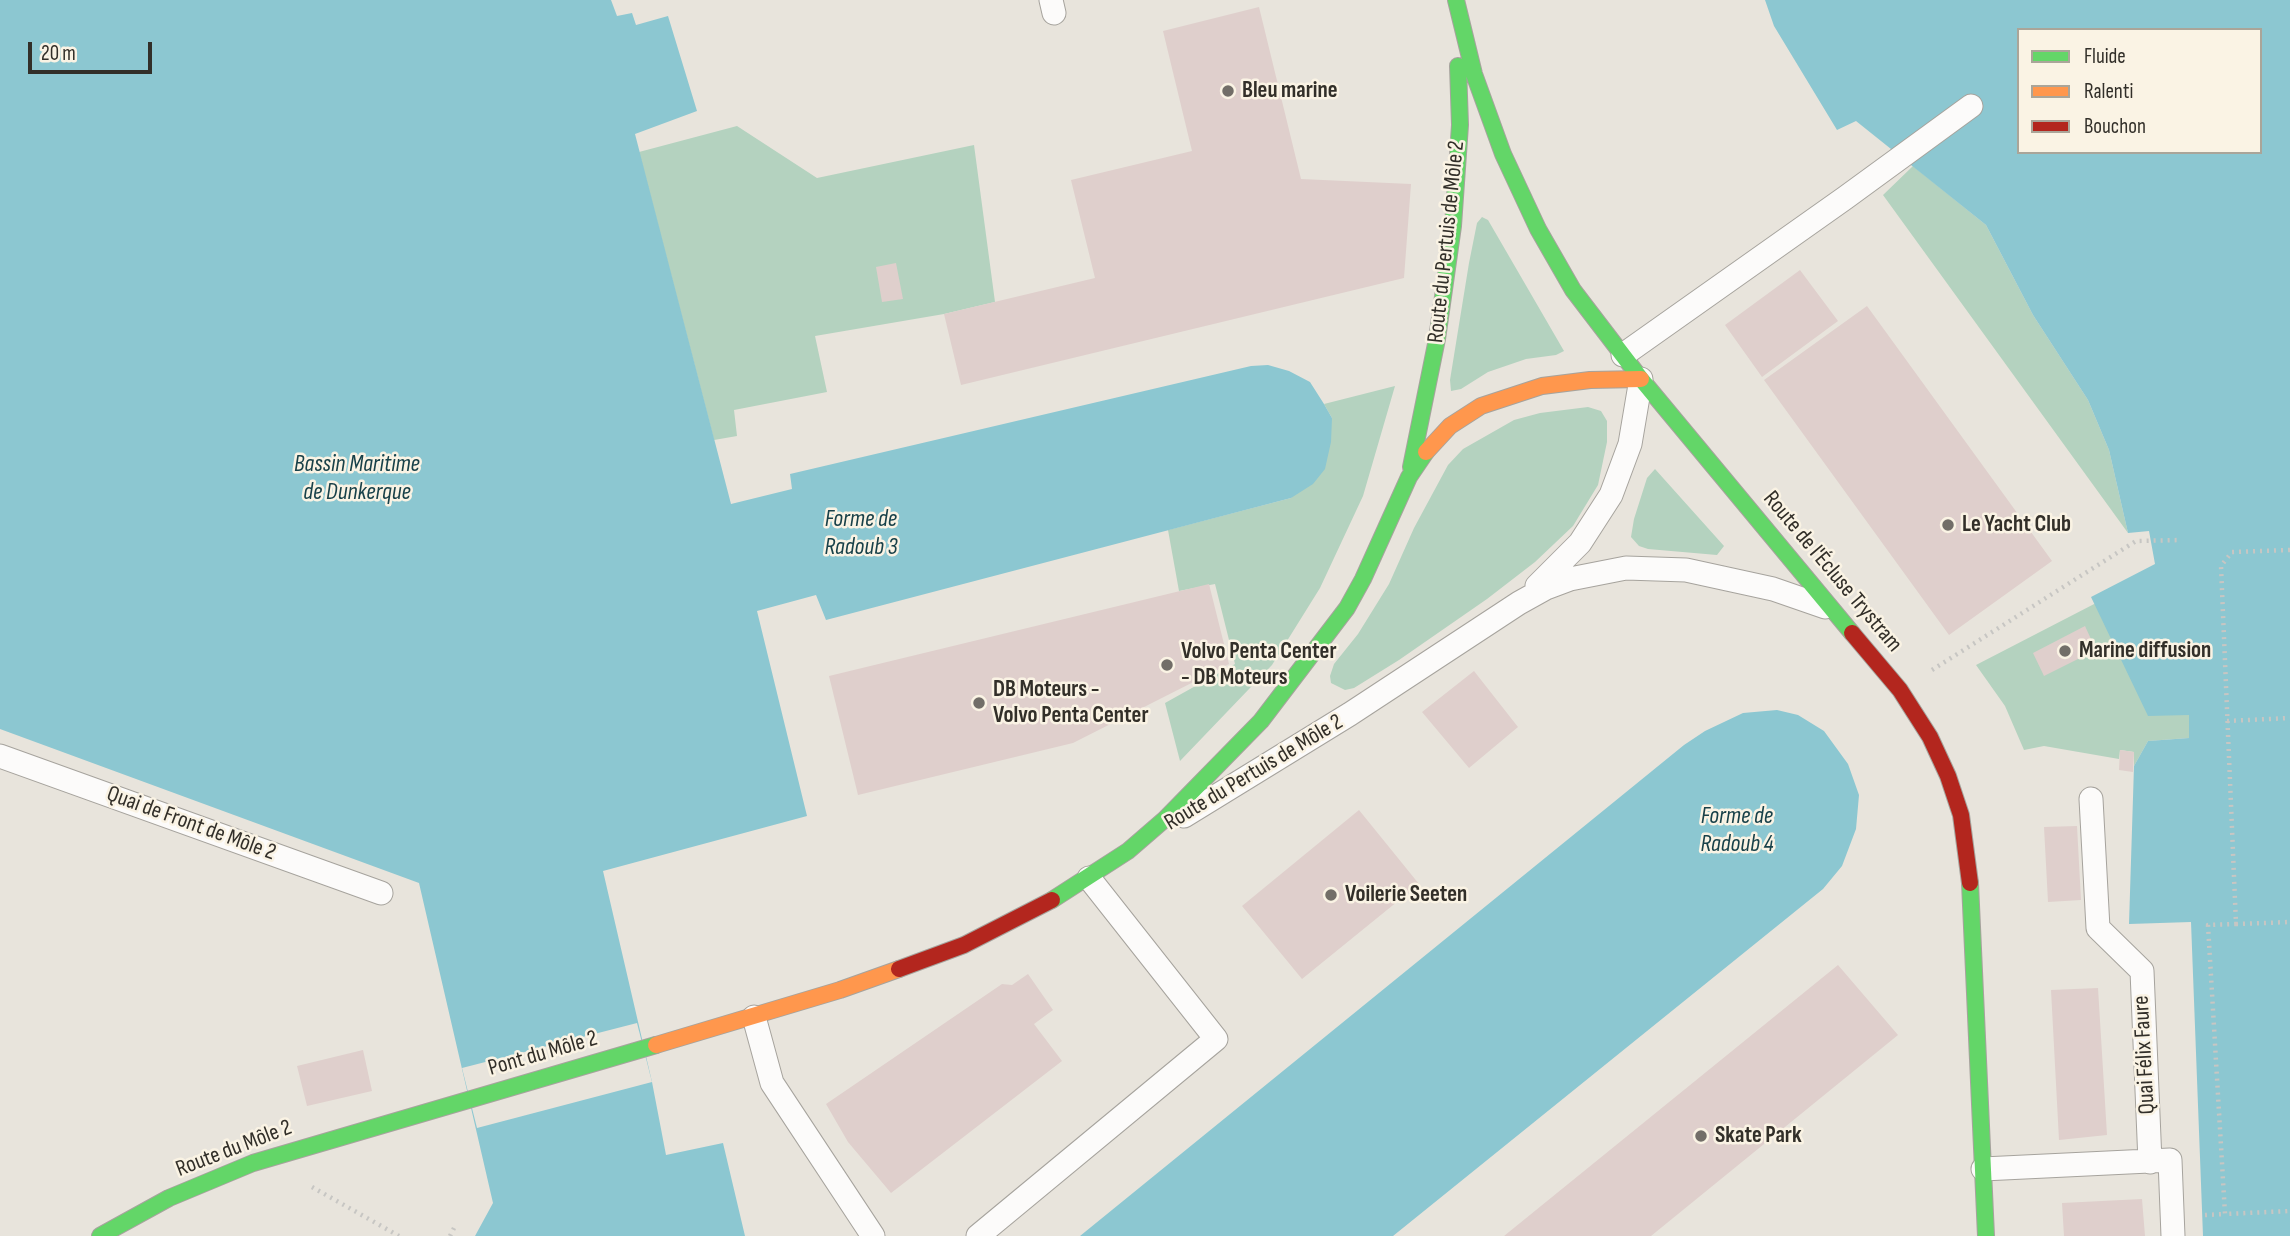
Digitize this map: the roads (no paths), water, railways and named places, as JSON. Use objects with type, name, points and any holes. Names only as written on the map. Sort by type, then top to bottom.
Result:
[{"type":"main road","name":"Route de l'Écluse Trystram","points":[[1456,2],[1487,113],[1538,229],[1573,290],[1642,379],[1900,690],[1915,711],[1939,756],[1955,794],[1965,835],[1973,926],[1986,1236]]},
{"type":"main road","name":"Route du Pertuis de Môle 2","points":[[1409,477],[1437,339],[1457,193],[1460,125],[1456,2]]},
{"type":"main road","name":"Route du Pertuis de Môle 2","points":[[707,1031],[885,974],[964,945],[1013,923],[1089,878],[1165,820],[1261,720],[1347,608],[1409,477],[1422,456],[1450,426],[1499,399],[1566,382],[1642,379]]},
{"type":"main road","name":"Pont du Môle 2","points":[[391,1121],[707,1031]]},
{"type":"main road","name":"Route du Môle 2","points":[[100,1236],[160,1202],[226,1173],[391,1121]]},
{"type":"lane","points":[[1623,355],[1971,106]]},
{"type":"lane","name":"Route du Pertuis de Môle 2","points":[[1519,603],[1580,543],[1611,495],[1630,444],[1642,379]]},
{"type":"lane","name":"Route du Pertuis de Môle 2","points":[[1128,850],[1350,714],[1519,603],[1570,579],[1626,568],[1686,570],[1773,589],[1832,610]]},
{"type":"lane","name":"Quai de Front de Môle 2","points":[[0,756],[381,893]]},
{"type":"lane","name":"Quai Félix Faure","points":[[2091,799],[2098,928],[2142,971],[2150,1162]]},
{"type":"lane","points":[[978,1236],[1216,1039],[1089,878]]},
{"type":"lane","points":[[754,1017],[772,1083],[873,1236]]},
{"type":"lane","points":[[1983,1170],[2169,1160],[2173,1236]]},
{"type":"water","name":"Bassin Maritime de Dunkerque","points":[[0,0],[611,0],[617,16],[632,13],[636,25],[668,16],[697,111],[635,134],[731,504],[792,489],[790,474],[1251,366],[1268,365],[1289,371],[1310,382],[1324,404],[1332,418],[1331,442],[1325,469],[1313,484],[1291,498],[826,620],[816,595],[757,611],[807,816],[603,871],[652,1082],[666,1155],[723,1143],[745,1236],[475,1236],[493,1203],[419,883],[0,729]]},
{"type":"water","points":[[1765,0],[2290,0],[2290,1236],[2203,1236],[2191,922],[2129,924],[2134,766],[2148,741],[2189,738],[2189,715],[2148,716],[2091,597],[2155,564],[2149,531],[2128,533],[2109,450],[2088,400],[2033,315],[1986,225],[1856,121],[1837,130],[1774,26]]},
{"type":"water","name":"Forme de Radoub 4","points":[[1777,710],[1798,715],[1824,731],[1848,764],[1859,795],[1856,829],[1842,866],[1823,889],[1393,1236],[1080,1236],[1684,745],[1705,731],[1743,713]]},
{"type":"place","name":"Bleu marine","points":[[1228,91]]},
{"type":"place","name":"Le Yacht Club","points":[[1948,525]]},
{"type":"place","name":"Marine diffusion","points":[[2065,651]]},
{"type":"place","name":"Volvo Penta Center - DB Moteurs","points":[[1167,665]]},
{"type":"place","name":"DB Moteurs - Volvo Penta Center","points":[[979,703]]},
{"type":"place","name":"Voilerie Seeten","points":[[1331,895]]},
{"type":"place","name":"Skate Park","points":[[1701,1136]]},
{"type":"water label","name":"Forme de Radoub 3","points":[[861,534]]}]
